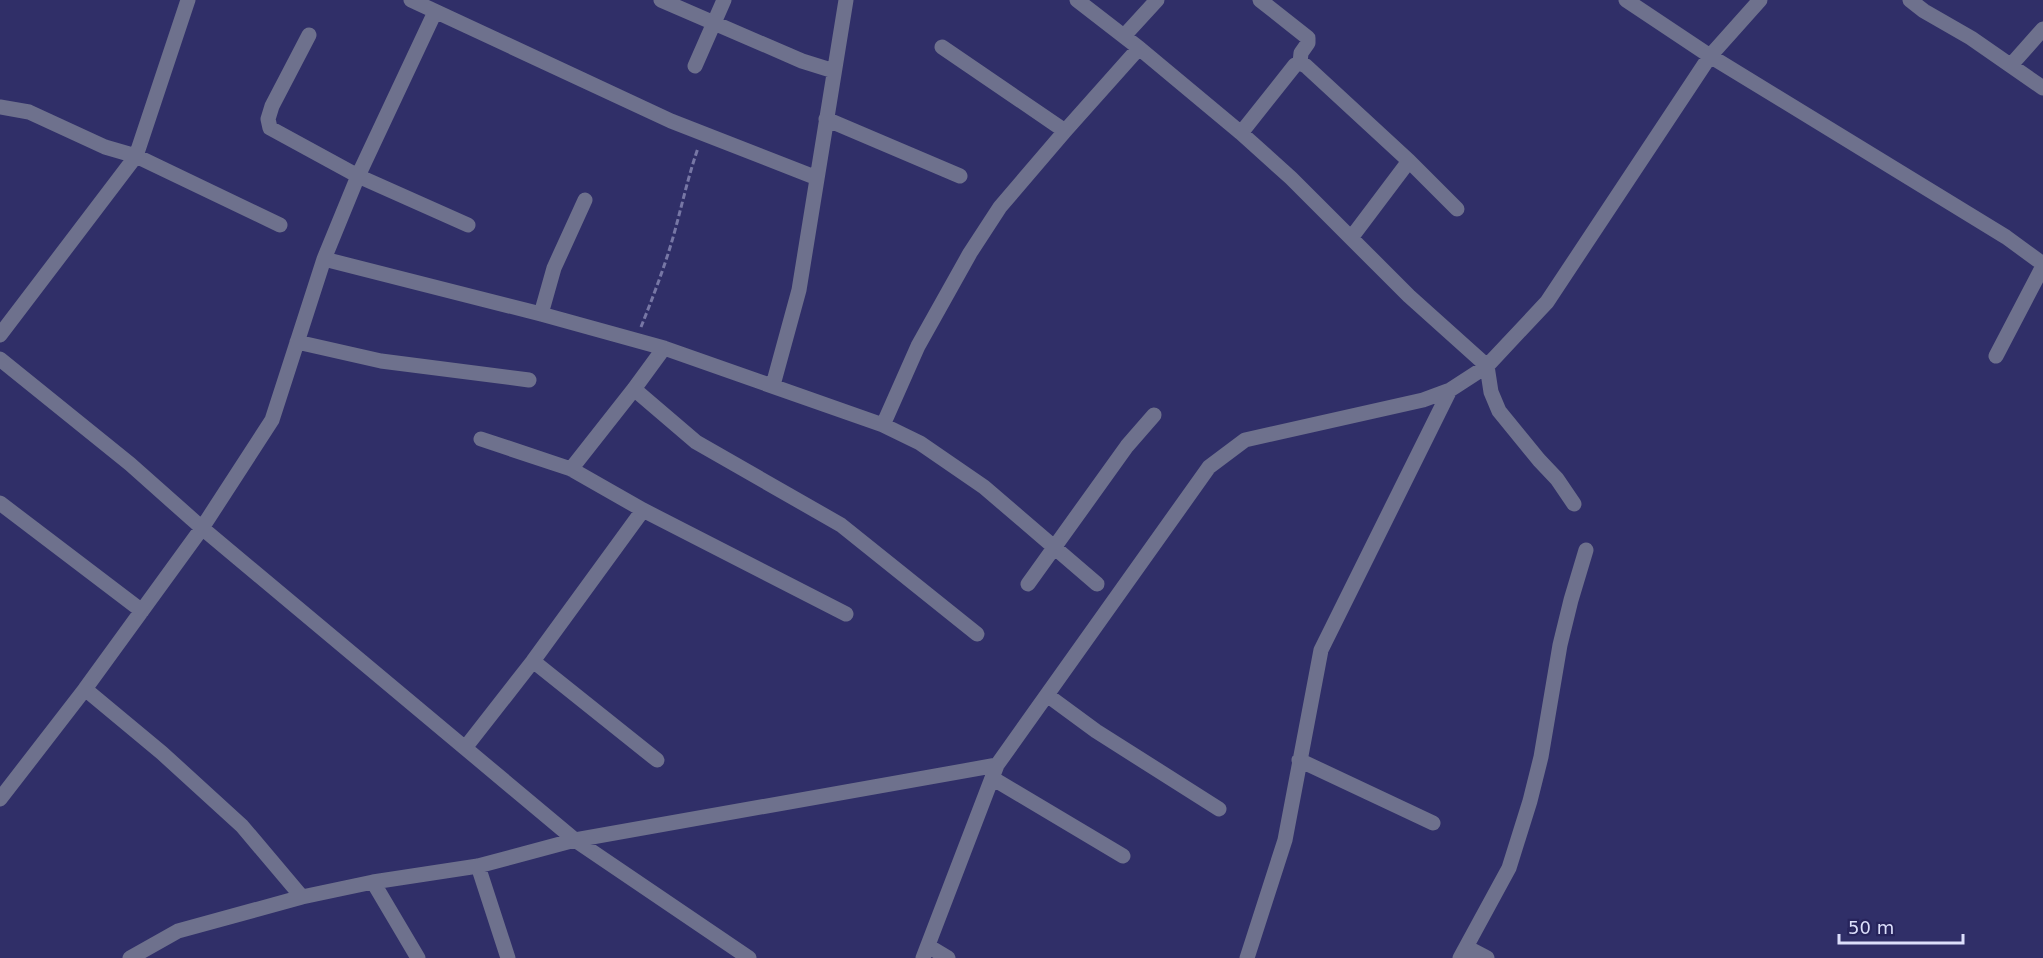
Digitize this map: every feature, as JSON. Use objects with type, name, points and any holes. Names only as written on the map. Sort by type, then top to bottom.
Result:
[{"type":"street","points":[[0,335],[136,156],[188,0]]},
{"type":"street","points":[[411,0],[671,121],[816,178]]},
{"type":"street","points":[[661,0],[802,61],[834,71]]},
{"type":"street","points":[[695,66],[724,0]]},
{"type":"street","points":[[772,385],[799,290],[846,0]]},
{"type":"street","points":[[1077,0],[1241,133],[1291,178],[1409,296],[1487,366],[1491,392],[1499,411],[1557,479],[1574,504]]},
{"type":"street","points":[[1124,36],[1156,0]]},
{"type":"street","points":[[1260,0],[1308,38],[1308,43],[1301,53],[1300,63]]},
{"type":"street","points":[[1626,0],[1710,56],[2006,237],[2043,265],[1996,357]]},
{"type":"street","points":[[948,958],[925,952],[994,772],[1209,467],[1245,440],[1423,400],[1450,390],[1487,366],[1547,302],[1710,56],[1760,0]]},
{"type":"street","points":[[1910,0],[1924,11],[1971,38],[2043,88]]},
{"type":"street","points":[[0,799],[85,689],[202,528],[272,420],[324,259],[358,176],[435,12]]},
{"type":"street","points":[[2011,65],[2043,29]]},
{"type":"street","points":[[309,35],[272,106],[268,119],[270,128],[358,176],[468,225]]},
{"type":"street","points":[[942,46],[1065,131]]},
{"type":"street","points":[[883,424],[918,346],[970,253],[1000,207],[1139,48]]},
{"type":"street","points":[[1241,133],[1295,65],[1300,63]]},
{"type":"street","points":[[1300,63],[1409,161],[1457,209]]},
{"type":"street","points":[[0,107],[30,112],[94,143],[136,156],[280,225]]},
{"type":"street","points":[[826,120],[960,176]]},
{"type":"street","points":[[1351,238],[1409,161]]},
{"type":"street","points":[[541,314],[554,268],[585,200]]},
{"type":"street","points":[[324,259],[664,348],[883,424],[920,443],[984,487],[1097,584]]},
{"type":"street","points":[[297,342],[381,361],[529,380]]},
{"type":"street","points":[[571,469],[664,348]]},
{"type":"street","points":[[0,359],[130,464],[202,528],[575,840],[749,958]]},
{"type":"street","points":[[634,389],[696,441],[841,525],[977,634]]},
{"type":"street","points":[[1247,958],[1285,840],[1321,651],[1450,390]]},
{"type":"street","points":[[1028,584],[1127,446],[1154,415]]},
{"type":"street","points":[[481,439],[571,469],[643,510],[846,614]]},
{"type":"street","points":[[0,504],[142,611]]},
{"type":"street","points":[[465,748],[533,661],[643,510]]},
{"type":"street","points":[[1487,958],[1463,952],[1509,868],[1530,801],[1560,645],[1586,550]]},
{"type":"street","points":[[533,661],[657,760]]},
{"type":"street","points":[[85,689],[162,753],[242,826],[302,897]]},
{"type":"street","points":[[1047,695],[1121,748],[1219,809]]},
{"type":"street","points":[[1299,760],[1433,823]]},
{"type":"street","points":[[130,958],[178,931],[302,897],[373,882],[478,866],[575,840],[994,772],[1123,856]]},
{"type":"street","points":[[478,866],[508,958]]},
{"type":"street","points":[[373,882],[418,958]]},
{"type":"path","points":[[636,340],[662,272],[685,188],[703,134]]}]
